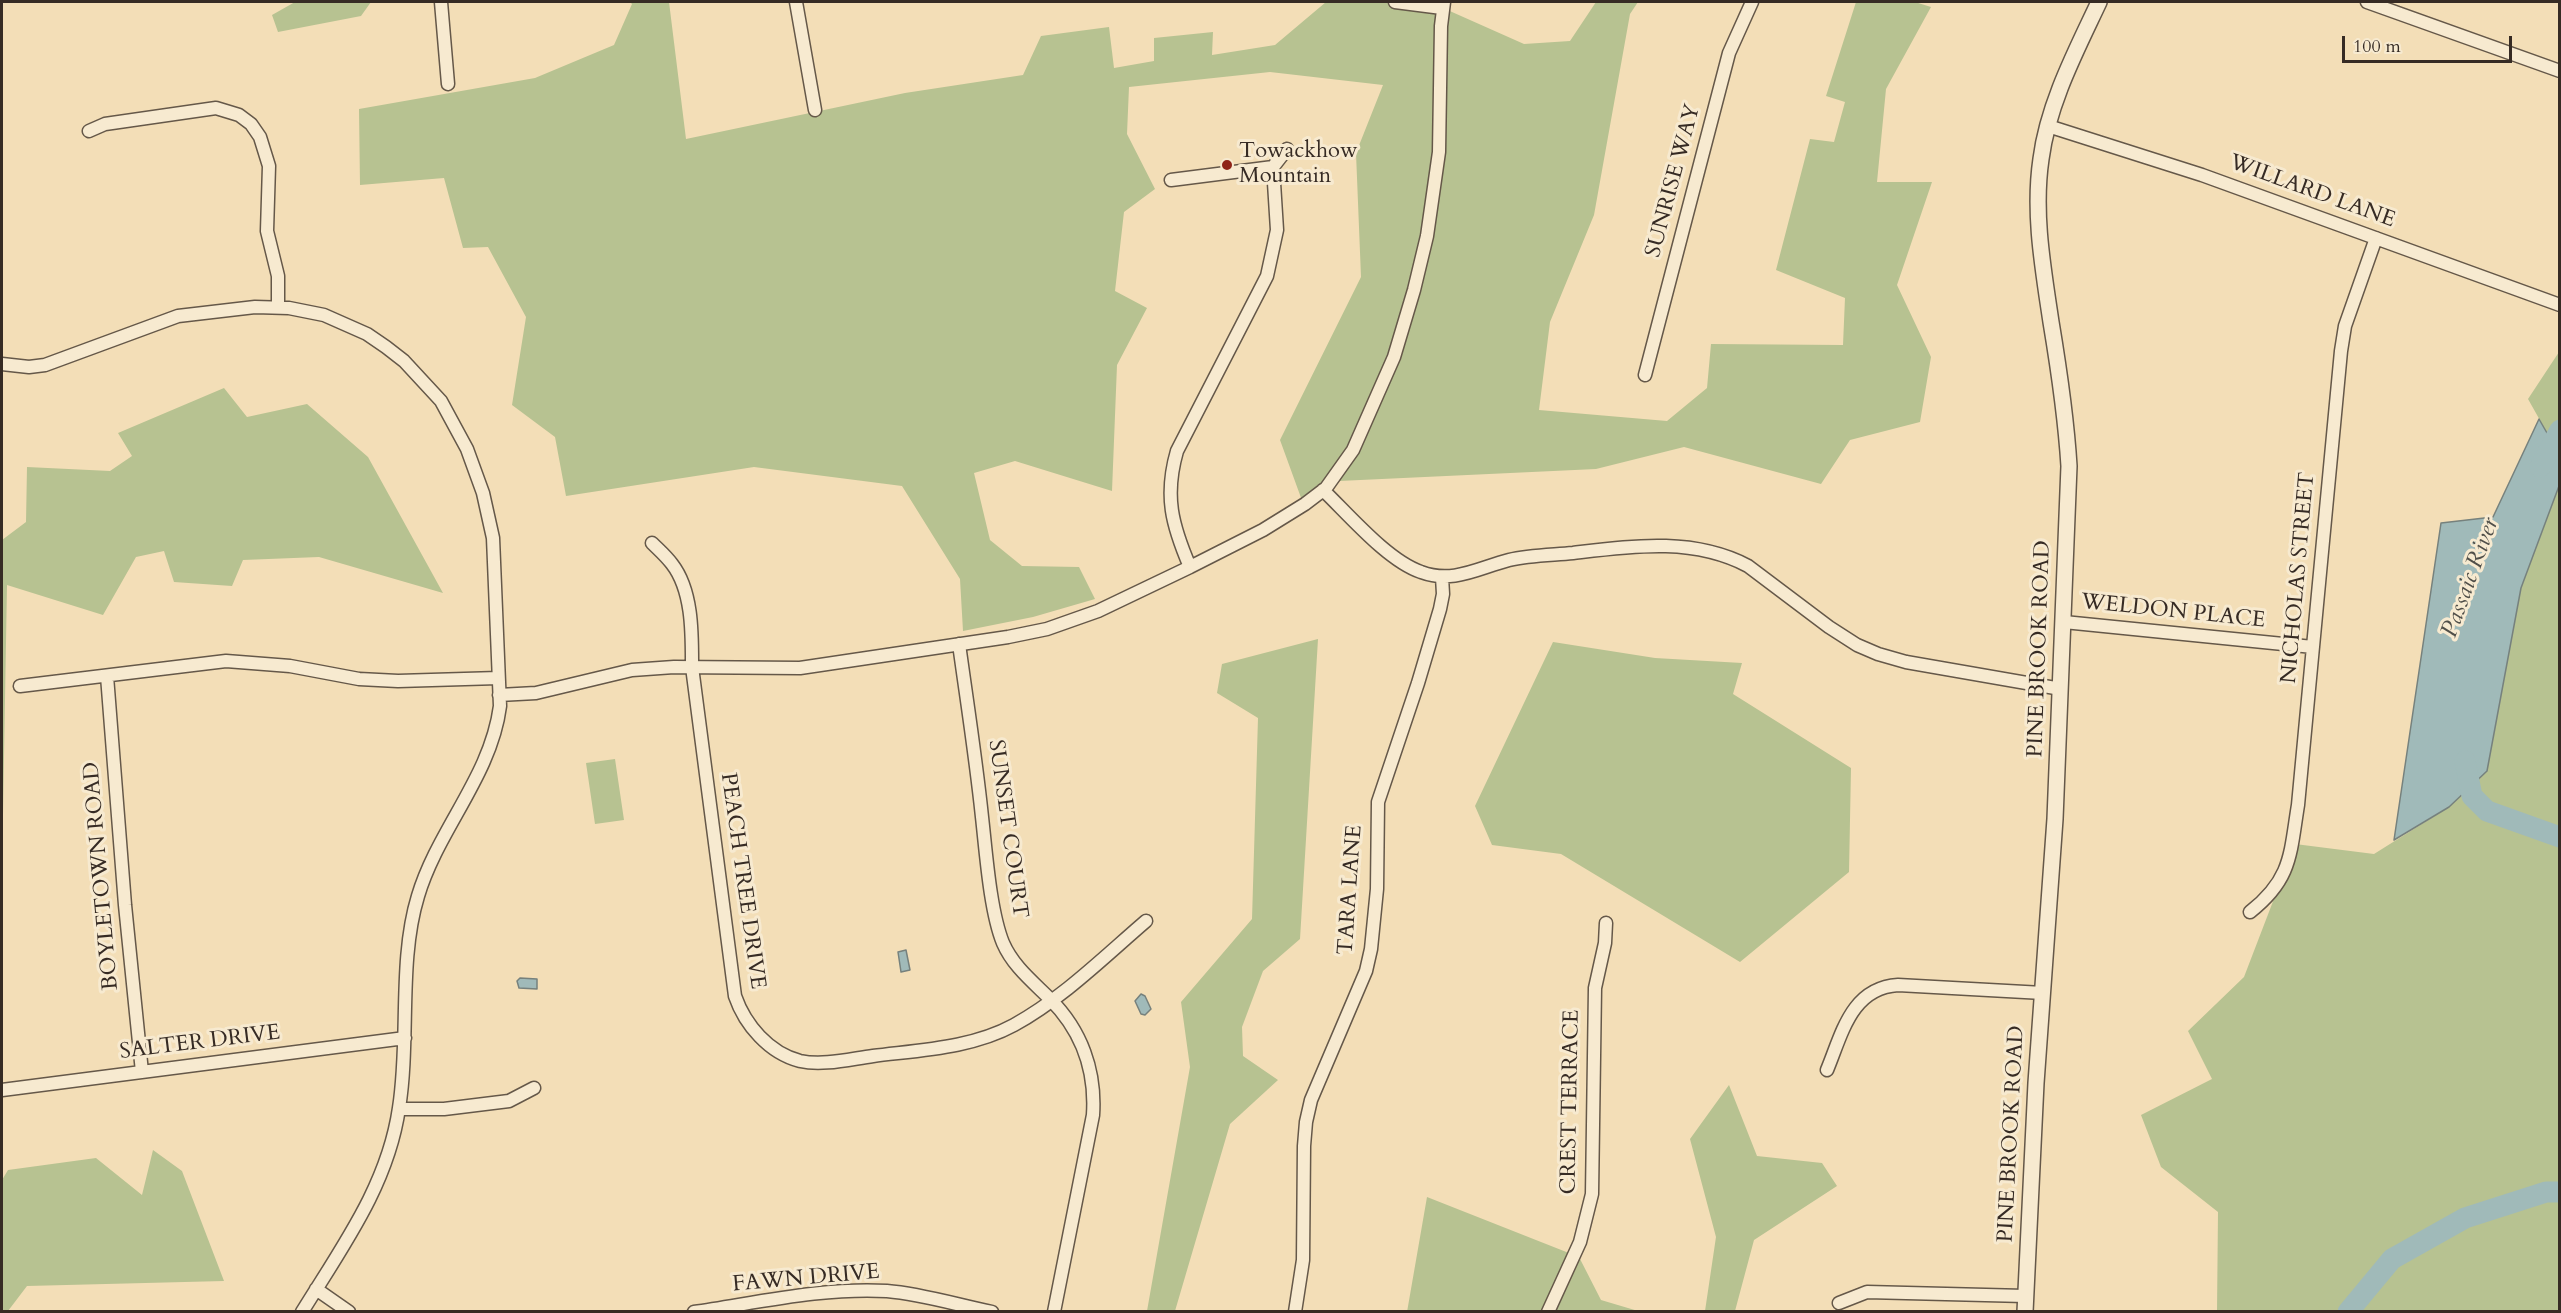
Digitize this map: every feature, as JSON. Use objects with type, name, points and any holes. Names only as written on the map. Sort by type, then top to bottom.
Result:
[{"type":"street","points":[[441,2],[448,84]]},
{"type":"street","points":[[796,2],[815,110]]},
{"type":"street","points":[[499,695],[536,693],[632,670],[800,668],[1008,637],[1076,621],[1263,530],[1323,490],[1353,450],[1394,357],[1427,237],[1438,162],[1443,5],[1395,2]]},
{"type":"street","name":"SUNRISE WAY","points":[[1645,375],[1729,53],[1752,2]]},
{"type":"street","name":"PINE BROOK ROAD","points":[[2025,1304],[2036,1083],[2061,689],[2069,466],[2067,427],[2046,286],[2038,212],[2041,158],[2048,126],[2099,2]]},
{"type":"street","points":[[2367,2],[2559,72]]},
{"type":"street","points":[[89,131],[105,124],[209,109],[232,111],[251,124],[260,137],[269,166],[267,231],[278,276],[278,307]]},
{"type":"street","name":"WILLARD LANE","points":[[2048,126],[2192,171],[2559,305]]},
{"type":"street","points":[[1190,567],[1172,519],[1169,496],[1173,465],[1177,451],[1267,276],[1277,230],[1273,167],[1287,149]]},
{"type":"street","points":[[1171,180],[1273,167]]},
{"type":"street","name":"NICHOLAS STREET","points":[[2250,912],[2269,897],[2278,884],[2290,856],[2298,805],[2341,351],[2345,326],[2376,238]]},
{"type":"street","points":[[2,364],[29,367],[52,363],[178,316],[278,307],[324,315],[367,333],[386,346],[426,384],[453,421],[467,449],[489,515],[493,538],[499,695],[497,726],[488,754],[426,873],[418,895],[409,941],[399,1109],[387,1162],[375,1191],[302,1311]]},
{"type":"street","points":[[1323,490],[1393,557],[1420,572],[1442,577],[1466,575],[1511,560],[1635,546],[1670,545],[1705,550],[1727,556],[1748,566],[1829,627],[1857,645],[1878,654],[1906,662],[2061,689]]},
{"type":"street","name":"PEACH TREE DRIVE","points":[[652,543],[672,564],[681,580],[690,617],[692,668],[735,996],[745,1017],[764,1041],[800,1060],[829,1062],[965,1043],[1012,1027],[1051,1000],[1146,921]]},
{"type":"street","name":"TARA LANE","points":[[1295,1311],[1303,1260],[1306,1122],[1311,1100],[1366,971],[1371,949],[1377,889],[1378,801],[1418,683],[1440,609],[1443,594],[1442,577]]},
{"type":"street","name":"WELDON PLACE","points":[[2064,622],[2313,646]]},
{"type":"street","name":"SUNSET COURT","points":[[959,644],[989,875],[1003,942],[1013,960],[1051,1000],[1066,1020],[1086,1053],[1090,1068],[1094,1099],[1093,1114],[1054,1311]]},
{"type":"street","points":[[20,686],[226,662],[290,666],[359,679],[398,681],[498,678]]},
{"type":"street","name":"BOYLETOWN ROAD","points":[[107,676],[125,905],[142,1072]]},
{"type":"street","name":"CREST TERRACE","points":[[1548,1311],[1580,1242],[1592,1194],[1594,988],[1605,944],[1606,922]]},
{"type":"street","points":[[1827,1070],[1852,1010],[1868,993],[1882,987],[1898,985],[2043,993]]},
{"type":"street","name":"SALTER DRIVE","points":[[2,1090],[405,1038]]},
{"type":"street","points":[[399,1109],[444,1109],[509,1101],[534,1088]]},
{"type":"street","points":[[316,1289],[349,1311]]},
{"type":"street","name":"FAWN DRIVE","points":[[694,1311],[826,1294],[886,1291],[924,1296],[992,1311]]},
{"type":"street","points":[[1839,1303],[1867,1292],[2025,1304]]},
{"type":"green space","points":[[295,2],[371,2],[361,16],[278,32],[272,15]]},
{"type":"green space","points":[[630,2],[669,2],[686,139],[905,93],[1023,75],[1041,36],[1109,27],[1114,68],[1154,61],[1154,38],[1213,32],[1212,55],[1275,45],[1326,2],[1419,2],[1443,8],[1524,44],[1570,41],[1596,2],[1638,2],[1630,14],[1594,215],[1550,322],[1539,410],[1667,421],[1707,388],[1711,344],[1843,345],[1845,298],[1776,270],[1810,139],[1834,142],[1845,102],[1826,96],[1856,2],[1915,2],[1931,7],[1886,89],[1877,182],[1932,182],[1897,285],[1931,357],[1920,422],[1850,440],[1821,484],[1684,447],[1596,469],[1339,481],[1304,506],[1280,440],[1361,277],[1356,153],[1383,85],[1270,72],[1129,87],[1127,134],[1155,189],[1124,212],[1115,291],[1147,308],[1117,365],[1112,491],[1015,461],[974,473],[990,540],[1022,566],[1079,567],[1095,599],[1033,617],[963,631],[960,579],[902,486],[754,467],[566,496],[555,437],[512,405],[526,317],[488,247],[463,248],[444,178],[360,185],[359,109],[535,78],[614,45],[632,4]]},
{"type":"green space","points":[[2559,352],[2559,454],[2528,399]]},
{"type":"green space","points":[[224,388],[247,417],[307,404],[368,457],[443,593],[319,557],[243,560],[232,586],[174,582],[164,551],[136,557],[103,615],[7,585],[2,872],[2,540],[26,522],[27,467],[110,471],[132,456],[118,433]]},
{"type":"green space","points":[[2559,486],[2559,1311],[2217,1311],[2218,1212],[2161,1167],[2141,1115],[2212,1079],[2188,1031],[2244,977],[2295,844],[2374,854],[2449,807],[2487,771],[2521,588]]},
{"type":"green space","points":[[1318,639],[1300,939],[1263,971],[1242,1027],[1243,1056],[1278,1080],[1230,1124],[1175,1311],[1147,1311],[1190,1067],[1181,1002],[1252,919],[1258,718],[1217,693],[1222,664]]},
{"type":"green space","points":[[1553,642],[1655,658],[1742,663],[1733,694],[1851,768],[1849,872],[1740,962],[1561,854],[1492,845],[1475,806]]},
{"type":"green space","points":[[615,759],[624,820],[595,824],[586,763]]},
{"type":"green space","points":[[1729,1085],[1757,1156],[1822,1163],[1837,1186],[1754,1240],[1735,1311],[1705,1311],[1716,1237],[1690,1139]]},
{"type":"green space","points":[[153,1150],[182,1171],[224,1281],[27,1286],[8,1311],[2,1311],[2,1180],[8,1170],[96,1158],[142,1195]]},
{"type":"green space","points":[[1427,1197],[1579,1257],[1601,1300],[1638,1311],[1407,1312]]},
{"type":"water","points":[[2539,419],[2559,454],[2559,486],[2521,588],[2487,771],[2449,807],[2394,840],[2441,523],[2493,517]]},
{"type":"water","points":[[906,950],[910,970],[901,972],[898,952]]},
{"type":"water","points":[[520,978],[537,979],[537,989],[519,988],[517,981]]},
{"type":"water","points":[[1141,994],[1145,996],[1151,1009],[1145,1015],[1141,1014],[1135,1001]]},
{"type":"waterway","name":"Passaic River","points":[[2540,467],[2560,430]]},
{"type":"waterway","name":"Passaic River","points":[[2465,761],[2472,796],[2487,811],[2560,837]]},
{"type":"waterway","name":"Passaic River","points":[[2348,1312],[2392,1259],[2465,1218],[2546,1192],[2560,1192]]},
{"type":"place","name":"Towackhow Mountain","points":[[1227,165]]}]
